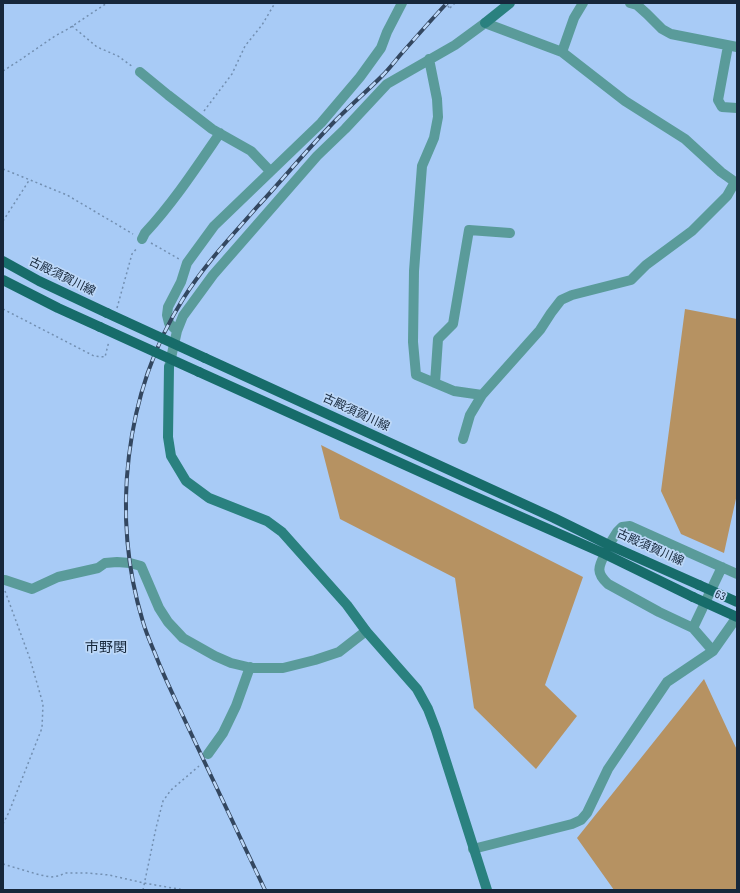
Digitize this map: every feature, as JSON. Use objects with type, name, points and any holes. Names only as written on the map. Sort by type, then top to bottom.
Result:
[{"type":"main road","name":"古殿須賀川線","points":[[3,261],[39,281],[107,313],[561,521],[607,549],[693,597]]},
{"type":"main road","name":"古殿須賀川線","points":[[3,280],[58,308],[467,493],[699,585]]},
{"type":"main road","name":"63","points":[[699,585],[737,602]]},
{"type":"main road","name":"63","points":[[693,597],[737,617]]},
{"type":"street","points":[[177,331],[170,323],[167,315],[168,307],[181,282],[187,264],[214,226],[321,123],[360,77],[381,48],[387,32],[402,3]]},
{"type":"street","points":[[487,890],[436,730],[428,708],[417,689],[366,631],[347,605],[282,532],[267,521],[209,498],[186,481],[171,456],[168,437],[169,367],[177,331],[183,316],[213,275],[317,156],[345,129],[387,84],[455,45],[510,3]]},
{"type":"street","points":[[562,52],[574,18],[583,3]]},
{"type":"street","points":[[630,3],[637,5],[662,29],[671,34],[733,46],[718,100],[722,107],[737,108]]},
{"type":"street","points":[[463,439],[470,415],[482,395],[540,330],[562,300],[631,280],[646,265],[692,231],[727,196],[736,183],[721,172],[685,139],[625,101],[562,52],[485,23]]},
{"type":"street","points":[[429,60],[437,99],[438,117],[434,138],[422,166],[414,271],[413,342],[416,375],[454,391],[482,395]]},
{"type":"street","points":[[140,72],[212,129],[251,151],[270,171]]},
{"type":"street","points":[[142,238],[168,206],[220,133]]},
{"type":"street","points":[[435,383],[438,339],[453,324],[469,230],[510,233]]},
{"type":"street","points":[[713,651],[693,628],[659,612],[608,584],[599,572],[599,565],[617,532],[622,527],[630,526],[737,574]]},
{"type":"street","points":[[3,580],[32,589],[58,578],[98,568],[105,563],[123,562],[141,566],[158,608],[168,622],[183,638],[231,663],[252,668],[283,668],[315,660],[339,652],[366,631]]},
{"type":"street","points":[[693,628],[722,567]]},
{"type":"street","points":[[473,849],[572,824],[581,820],[587,813],[608,769],[667,682],[713,651],[737,617]]},
{"type":"street","points":[[208,754],[223,733],[236,706],[250,667]]},
{"type":"path","points":[[3,71],[107,3]]},
{"type":"path","points":[[199,119],[232,74],[245,46],[262,25],[275,3]]},
{"type":"path","points":[[444,3],[450,8],[455,3]]},
{"type":"path","points":[[72,26],[97,47],[118,56],[140,72]]},
{"type":"path","points":[[3,169],[68,195],[105,218],[187,264]]},
{"type":"path","points":[[3,221],[30,179]]},
{"type":"path","points":[[3,585],[30,659],[43,704],[42,728],[3,824]]},
{"type":"path","points":[[143,890],[163,801],[171,790],[199,766]]},
{"type":"path","points":[[3,864],[51,877],[59,876],[65,873],[88,872],[184,890]]},
{"type":"shaded area","points":[[685,309],[737,319],[737,494],[724,553],[681,534],[661,491]]},
{"type":"shaded area","points":[[321,445],[583,577],[545,685],[577,716],[536,769],[474,708],[455,578],[340,519]]},
{"type":"shaded area","points":[[704,679],[737,750],[737,890],[614,890],[577,838]]},
{"type":"railway","points":[[265,890],[169,686],[143,622],[133,582],[127,540],[126,498],[129,456],[136,415],[147,374],[163,336],[183,299],[200,274],[316,140],[385,73],[447,3]]},
{"type":"district","name":"市野関","points":[[106,648]]}]
